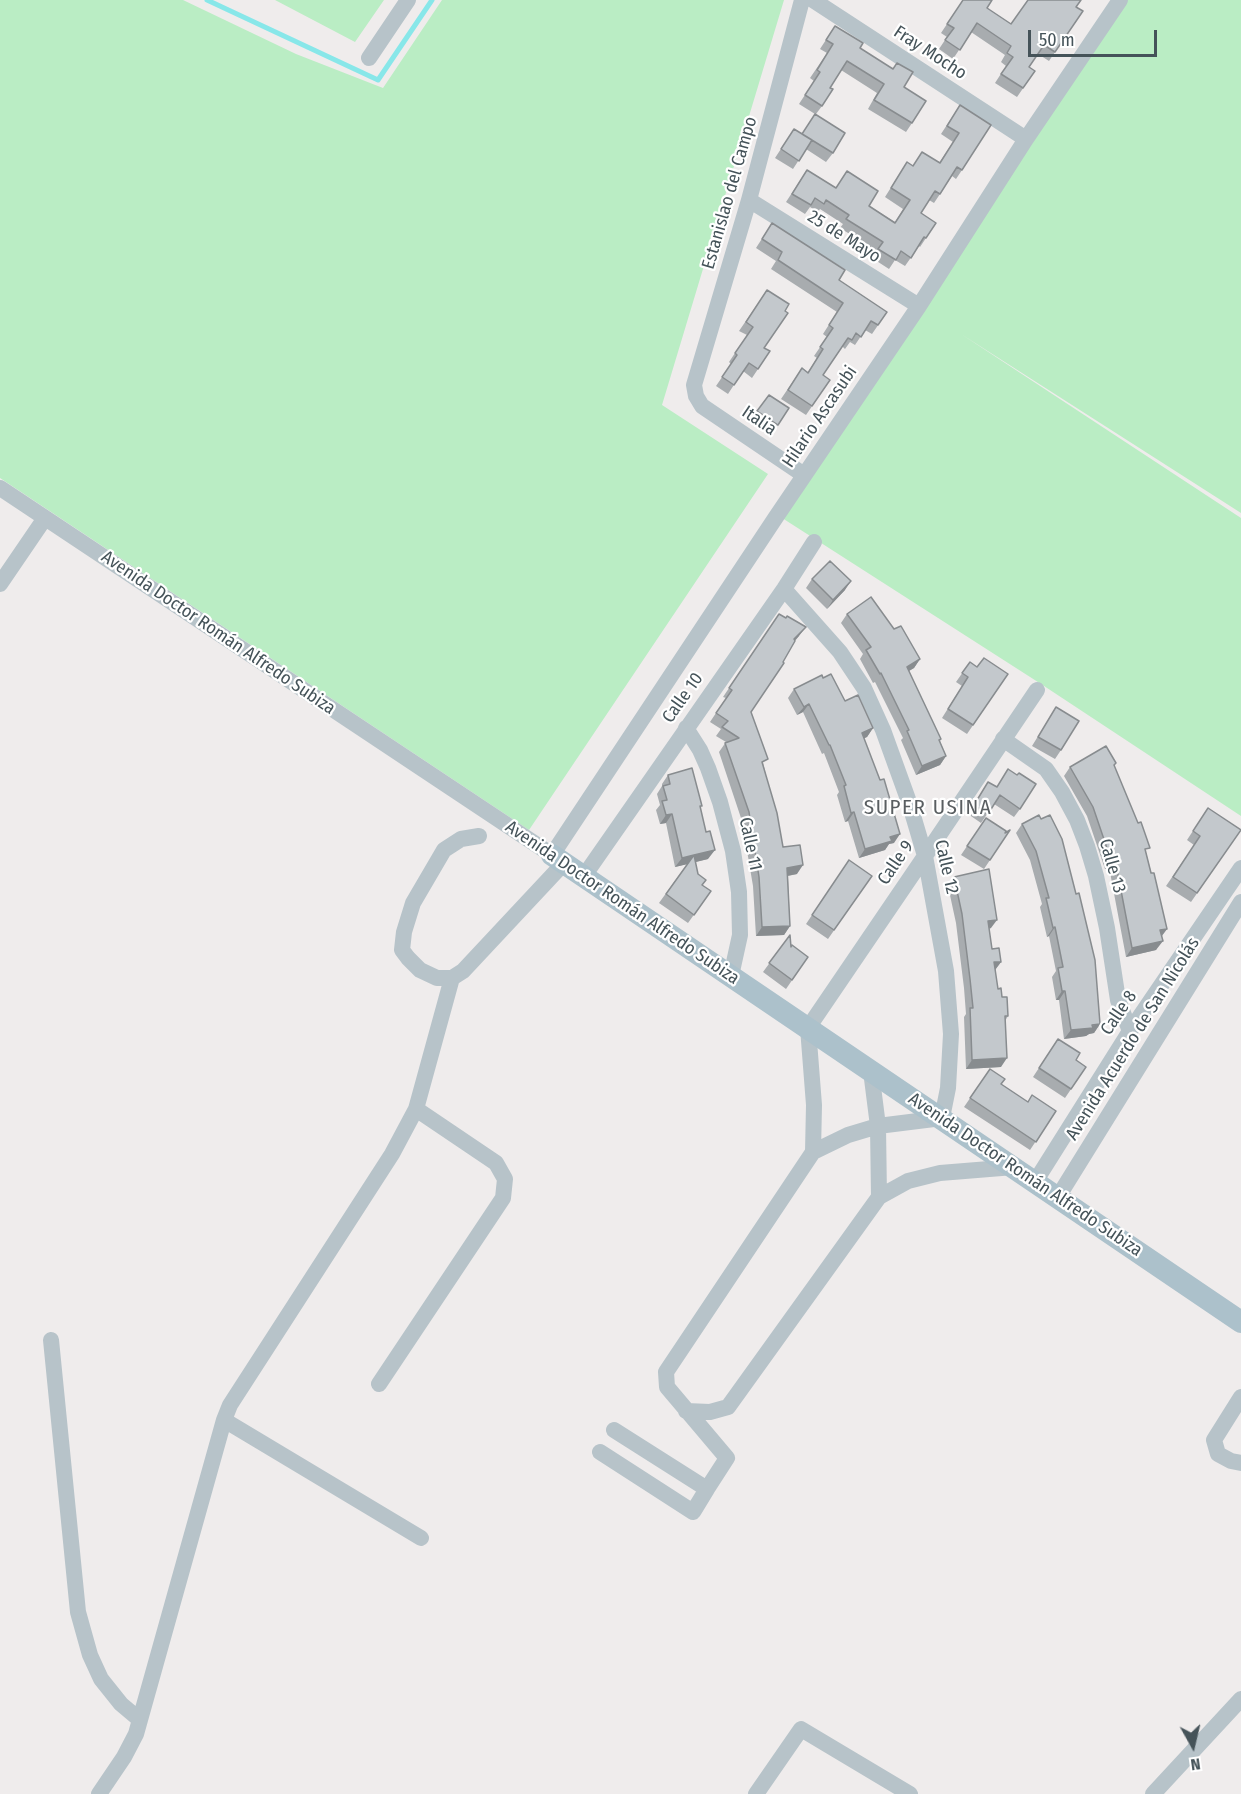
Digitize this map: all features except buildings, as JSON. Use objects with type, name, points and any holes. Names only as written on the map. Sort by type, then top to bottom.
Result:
[{"type":"main road","name":"Avenida Doctor Román Alfredo Subiza","points":[[558,859],[1241,1322]]},
{"type":"street","points":[[369,58],[408,0]]},
{"type":"street","name":"Estanislao del Campo","points":[[696,396],[694,385],[749,200],[802,0]]},
{"type":"street","name":"Fray Mocho","points":[[813,0],[1026,139]]},
{"type":"street","name":"Hilario Ascasubi","points":[[452,978],[463,971],[558,859],[804,475],[919,306],[1119,0]]},
{"type":"street","name":"25 de Mayo","points":[[749,200],[919,306]]},
{"type":"street","name":"Italia","points":[[696,396],[702,406],[804,475]]},
{"type":"street","name":"Avenida Doctor Román Alfredo Subiza","points":[[0,488],[558,859]]},
{"type":"street","points":[[0,584],[45,518]]},
{"type":"street","name":"Calle 10","points":[[584,876],[784,589],[814,542]]},
{"type":"street","name":"Calle 12","points":[[784,589],[840,652],[864,688],[883,730],[909,802],[925,856],[946,971],[951,1034],[948,1088],[942,1118]]},
{"type":"street","name":"Calle 9","points":[[808,1028],[1036,690]]},
{"type":"street","name":"Calle 11","points":[[686,728],[708,768],[733,851],[739,892],[740,935],[731,976]]},
{"type":"street","name":"Calle 13","points":[[1003,739],[1046,769],[1077,820],[1096,876],[1118,1000],[1130,1031]]},
{"type":"street","points":[[99,1794],[124,1757],[136,1734],[230,1405],[392,1154],[416,1109],[452,978],[437,978],[420,969],[408,958],[402,950],[404,932],[413,903],[444,850],[461,839],[479,836]]},
{"type":"street","name":"Calle 8","points":[[1035,1182],[1130,1031],[1241,868]]},
{"type":"street","name":"Avenida Acuerdo de San Nicolás","points":[[1058,1197],[1241,902]]},
{"type":"street","points":[[808,1028],[814,1105],[813,1152]]},
{"type":"street","points":[[872,1071],[878,1126],[879,1197]]},
{"type":"street","points":[[380,1384],[503,1198],[505,1179],[496,1162],[416,1109]]},
{"type":"street","points":[[600,1452],[693,1512],[727,1458],[667,1387],[666,1372],[813,1152],[848,1135],[878,1126],[942,1118]]},
{"type":"street","points":[[686,1411],[710,1412],[728,1407],[879,1197],[908,1181],[940,1173],[1014,1167]]},
{"type":"street","points":[[51,1340],[78,1612],[90,1655],[101,1679],[121,1704],[140,1720]]},
{"type":"street","points":[[1241,1397],[1214,1440],[1218,1454],[1241,1463]]},
{"type":"street","points":[[224,1420],[421,1538]]},
{"type":"street","points":[[614,1430],[707,1489]]},
{"type":"street","points":[[1153,1794],[1241,1699]]},
{"type":"street","points":[[756,1794],[801,1729],[910,1794]]},
{"type":"green space","points":[[0,0],[183,0],[296,54],[383,88],[442,0],[784,0],[662,405],[768,474],[529,830],[0,478]]},
{"type":"green space","points":[[275,0],[384,0],[355,42]]},
{"type":"green space","points":[[1120,0],[1241,0],[1241,513],[961,334],[1241,518],[1241,816],[779,516]]},
{"type":"waterway","points":[[207,0],[378,80],[432,0]]},
{"type":"district","name":"SUPER USINA","points":[[928,808]]}]
